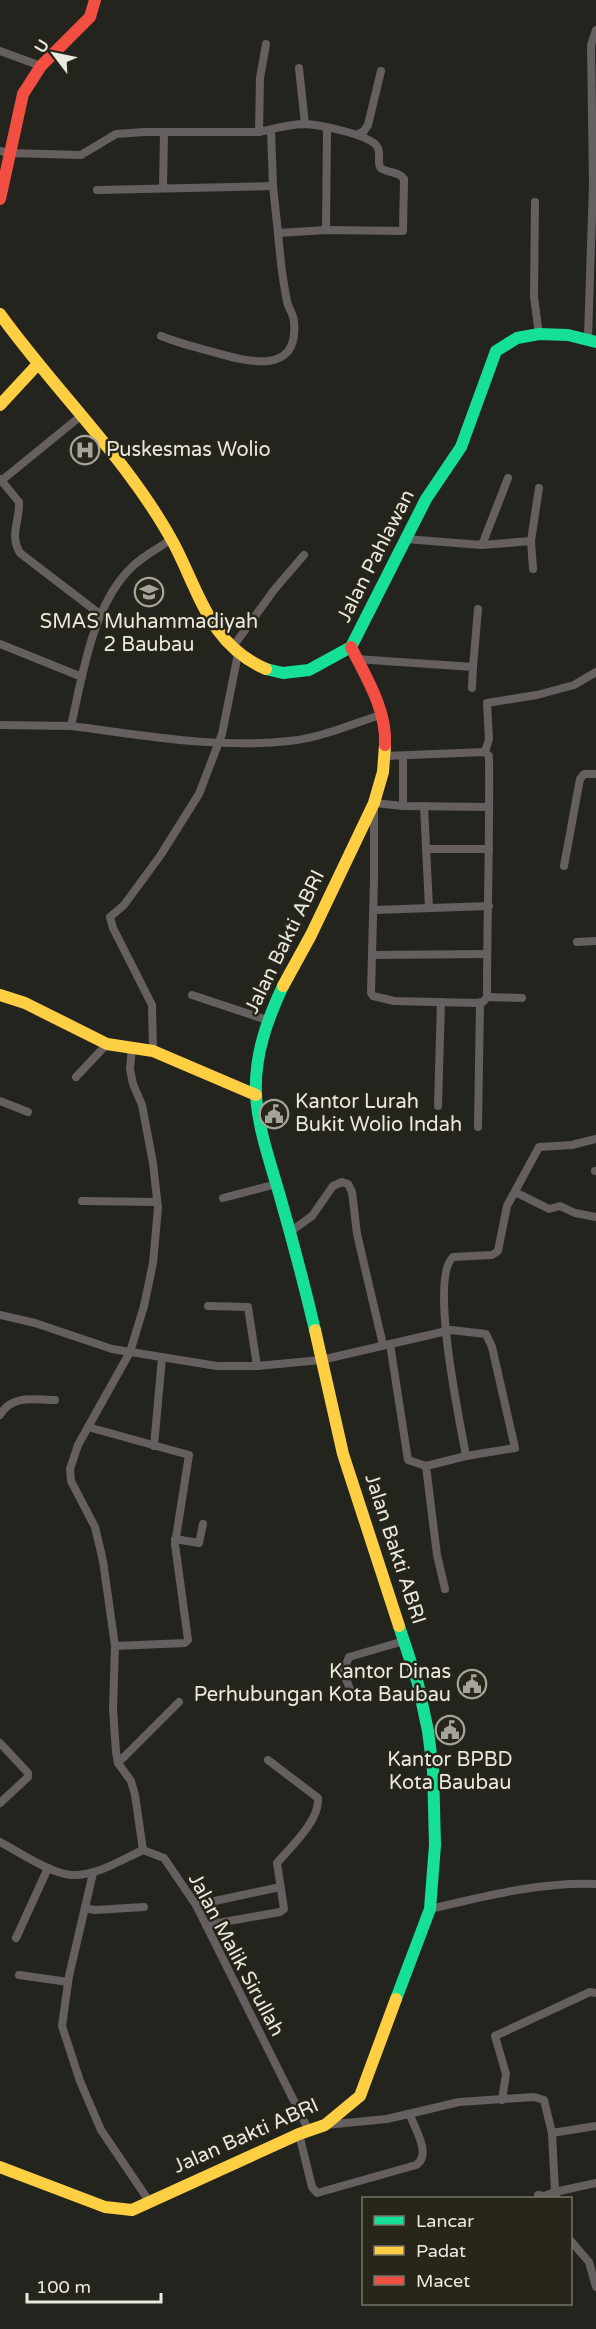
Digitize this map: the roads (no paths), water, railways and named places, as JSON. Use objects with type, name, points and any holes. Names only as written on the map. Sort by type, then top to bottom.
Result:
[{"type":"main road","points":[[0,199],[5,152],[23,93],[41,66],[90,17],[95,0]]},
{"type":"main road","name":"Jalan Pahlawan","points":[[0,314],[135,484],[172,539],[217,631],[235,651],[266,670],[301,673],[330,662],[351,647],[374,606],[426,499],[461,447],[496,351],[517,338],[539,334],[561,334],[592,340]]},
{"type":"main road","points":[[0,405],[38,364]]},
{"type":"main road","name":"Jalan Bakti ABRI","points":[[0,2167],[112,2209],[132,2210],[325,2125],[360,2096],[430,1909],[435,1845],[433,1770],[418,1684],[343,1454],[301,1269],[265,1143],[256,1095],[260,1048],[267,1020],[284,984],[312,935],[374,803],[383,772],[385,756],[381,715],[375,695],[351,647]]},
{"type":"main road","points":[[0,995],[25,1003],[107,1044],[153,1051],[256,1095]]},
{"type":"street","points":[[592,340],[595,184],[591,45],[596,30]]},
{"type":"street","points":[[259,132],[260,78],[266,44]]},
{"type":"street","points":[[0,51],[41,66]]},
{"type":"street","points":[[299,68],[305,124]]},
{"type":"street","points":[[358,134],[368,125],[381,71]]},
{"type":"street","points":[[5,152],[81,155],[116,134],[259,132],[305,124],[358,134],[378,147],[382,170],[400,173],[404,179],[403,231],[326,230],[278,233]]},
{"type":"street","points":[[326,230],[327,129]]},
{"type":"street","points":[[160,336],[186,346],[251,362],[267,362],[285,355],[292,345],[295,324],[288,305],[280,268],[271,130]]},
{"type":"street","points":[[163,187],[164,132]]},
{"type":"street","points":[[98,190],[273,186]]},
{"type":"street","points":[[535,202],[534,297],[539,334]]},
{"type":"street","points":[[82,415],[1,480],[19,502],[14,532],[16,547],[20,553],[101,615]]},
{"type":"street","points":[[482,545],[508,478]]},
{"type":"street","points":[[533,569],[531,541],[540,488]]},
{"type":"street","points":[[71,726],[82,677],[101,615],[114,590],[127,572],[172,539]]},
{"type":"street","points":[[405,539],[482,545],[531,541]]},
{"type":"street","points":[[153,1051],[152,1005],[110,918],[124,905],[160,856],[199,794],[219,744],[235,651],[274,590],[304,555]]},
{"type":"street","points":[[472,688],[478,609]]},
{"type":"street","points":[[0,644],[82,677]]},
{"type":"street","points":[[356,659],[472,667]]},
{"type":"street","points":[[485,752],[489,739],[487,703],[574,685],[596,672]]},
{"type":"street","points":[[0,725],[71,726],[219,744],[289,741],[319,736],[381,715]]},
{"type":"street","points":[[385,756],[485,752]]},
{"type":"street","points":[[478,1127],[489,906],[489,756],[485,752]]},
{"type":"street","points":[[403,756],[403,806]]},
{"type":"street","points":[[564,866],[580,779],[584,774],[596,774]]},
{"type":"street","points":[[489,807],[403,806],[374,803],[371,993],[373,996],[394,1000],[441,1002],[522,998]]},
{"type":"street","points":[[424,806],[429,908]]},
{"type":"street","points":[[427,849],[489,849]]},
{"type":"street","points":[[374,910],[489,906]]},
{"type":"street","points":[[577,942],[596,941]]},
{"type":"street","points":[[373,955],[487,954]]},
{"type":"street","points":[[192,995],[267,1020]]},
{"type":"street","points":[[438,1106],[441,1002]]},
{"type":"street","points":[[76,1077],[107,1044]]},
{"type":"street","points":[[0,1842],[48,1868],[74,1876],[93,1873],[143,1850],[132,1784],[118,1764],[113,1709],[115,1646],[103,1561],[95,1527],[71,1480],[71,1463],[88,1427],[130,1352],[144,1306],[153,1263],[157,1202],[148,1131],[130,1069],[132,1047]]},
{"type":"street","points":[[0,1101],[28,1112]]},
{"type":"street","points":[[466,1456],[445,1331],[445,1291],[450,1260],[453,1257],[496,1254],[506,1210],[539,1147],[572,1145],[596,1139]]},
{"type":"street","points":[[0,1316],[35,1323],[102,1347],[217,1366],[257,1366],[321,1360],[387,1344],[445,1331],[456,1330],[488,1336],[515,1448],[466,1456],[426,1466],[407,1459],[387,1344],[357,1234],[352,1192],[348,1184],[342,1182],[333,1186],[312,1216],[290,1232]]},
{"type":"street","points":[[223,1198],[277,1184]]},
{"type":"street","points":[[514,1192],[549,1209],[560,1206],[575,1213],[596,1217]]},
{"type":"street","points":[[82,1200],[157,1202]]},
{"type":"street","points":[[208,1306],[248,1307],[257,1366]]},
{"type":"street","points":[[154,1446],[162,1358]]},
{"type":"street","points":[[0,1414],[4,1407],[13,1401],[55,1400]]},
{"type":"street","points":[[88,1427],[189,1455],[175,1539],[188,1640],[184,1643],[115,1646]]},
{"type":"street","points":[[426,1466],[437,1555],[445,1589]]},
{"type":"street","points":[[175,1539],[198,1543],[203,1524]]},
{"type":"street","points":[[350,1689],[343,1672],[349,1657],[404,1641]]},
{"type":"street","points":[[118,1764],[179,1702]]},
{"type":"street","points":[[0,1743],[28,1773],[28,1777],[0,1803]]},
{"type":"street","points":[[206,1925],[282,1911],[284,1908],[277,1863],[301,1836],[312,1818],[318,1798],[268,1760]]},
{"type":"street","name":"Jalan Malik Sirullah","points":[[143,1850],[164,1858],[196,1905],[304,2133],[312,2187],[317,2193],[421,2162],[424,2156],[421,2143],[410,2115]]},
{"type":"street","points":[[16,1938],[48,1868]]},
{"type":"street","points":[[93,1873],[68,1982],[62,2026],[80,2081],[101,2130],[149,2201]]},
{"type":"street","points":[[430,1909],[495,1893],[563,1883],[596,1884]]},
{"type":"street","points":[[196,1905],[280,1887]]},
{"type":"street","points":[[85,1908],[95,1910],[144,1907]]},
{"type":"street","points":[[20,1975],[68,1982]]},
{"type":"street","points":[[502,2100],[506,2074],[495,2036],[590,1992],[596,1993]]},
{"type":"street","points":[[325,2125],[341,2125],[410,2115],[459,2102],[542,2098],[552,2133],[555,2195]]},
{"type":"street","points":[[552,2133],[596,2126]]},
{"type":"street","points":[[538,2195],[555,2195],[596,2183]]},
{"type":"street","points":[[572,2242],[590,2262],[596,2287]]},
{"type":"place","name":"Puskesmas Wolio","points":[[85,450]]},
{"type":"place","name":"SMAS Muhammadiyah 2 Baubau","points":[[149,592]]},
{"type":"place","name":"Kantor Lurah Bukit Wolio Indah","points":[[274,1114]]},
{"type":"place","name":"Kantor Dinas Perhubungan Kota Baubau","points":[[472,1684]]},
{"type":"place","name":"Kantor BPBD Kota Baubau","points":[[450,1730]]}]
